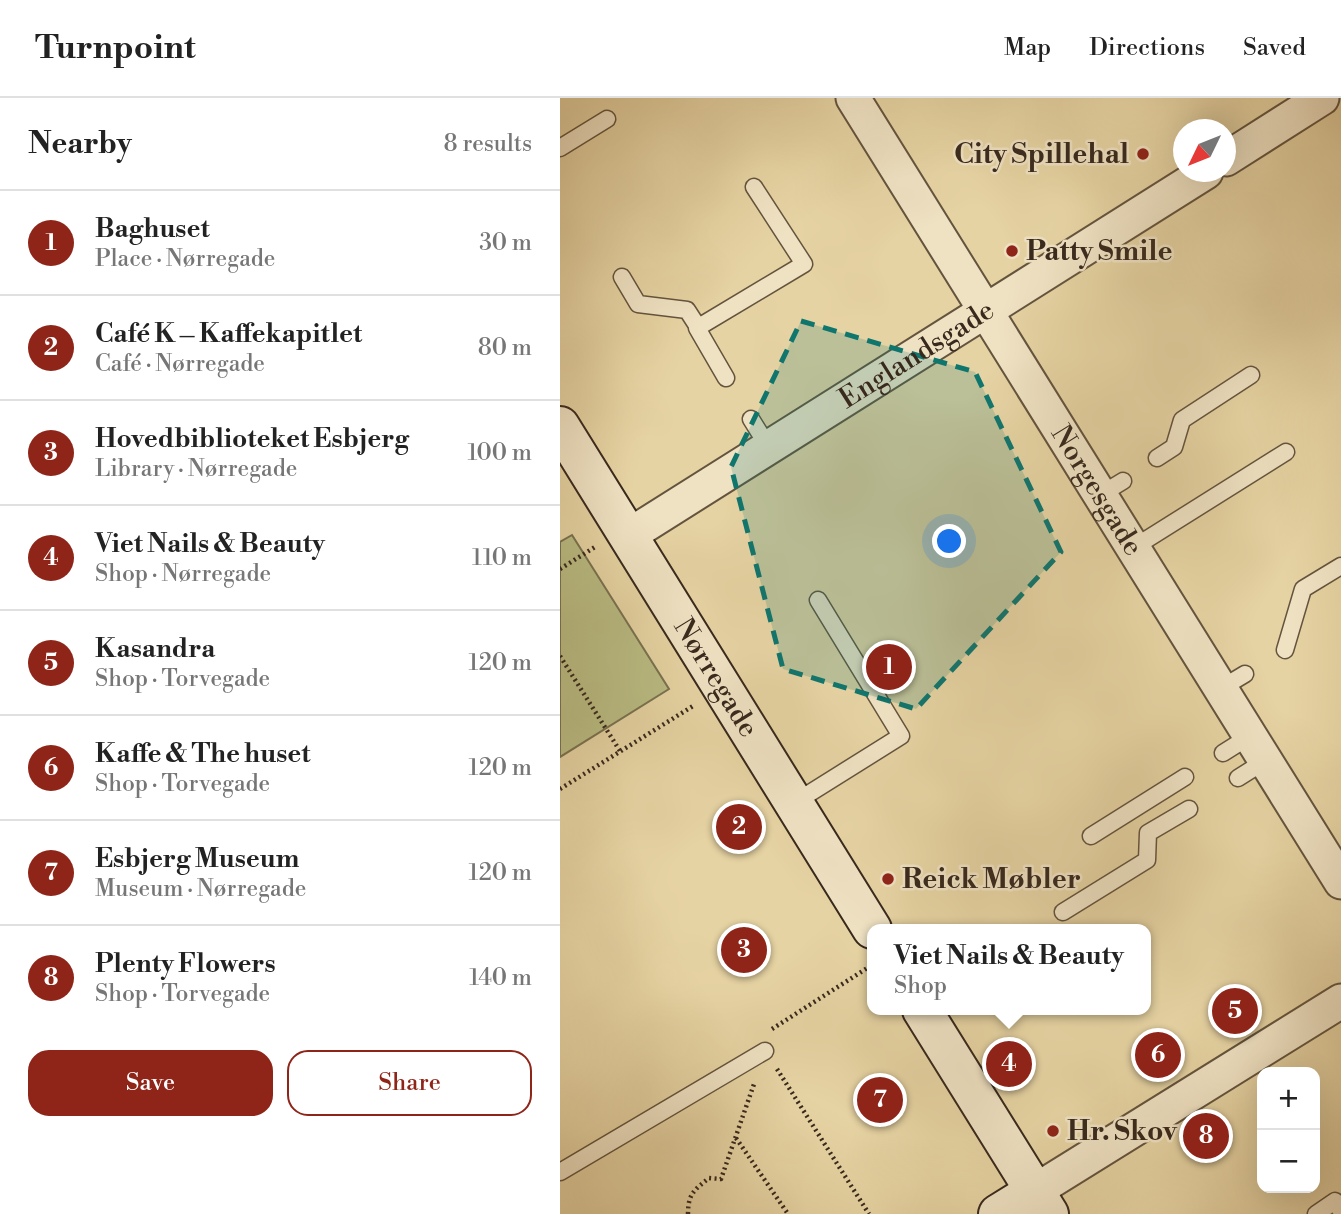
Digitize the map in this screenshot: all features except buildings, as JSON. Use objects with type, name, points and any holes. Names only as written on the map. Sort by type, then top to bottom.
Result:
[{"type":"street","name":"Norgesgade","points":[[853,98],[986,310],[1111,488],[1133,548],[1233,681],[1244,757],[1341,882]]},
{"type":"street","points":[[1236,153],[1322,98]]},
{"type":"street","name":"Englandsgade","points":[[628,536],[1190,182]]},
{"type":"street","name":"Nørregade","points":[[560,426],[870,924]]},
{"type":"street","points":[[998,1214],[1042,1203],[1341,1001]]},
{"type":"street","points":[[925,1015],[1042,1203]]},
{"type":"lane","points":[[560,148],[607,119]]},
{"type":"lane","points":[[698,327],[804,264],[754,187]]},
{"type":"lane","points":[[622,277],[638,304],[687,310],[726,378]]},
{"type":"lane","points":[[1157,458],[1174,447],[1182,420],[1251,375]]},
{"type":"lane","points":[[751,419],[769,448]]},
{"type":"lane","points":[[1133,548],[1286,452]]},
{"type":"lane","points":[[1285,650],[1303,589],[1341,565]]},
{"type":"lane","points":[[794,803],[901,736],[818,600]]},
{"type":"lane","points":[[1091,836],[1185,777]]},
{"type":"lane","points":[[1063,912],[1147,860],[1149,833],[1189,809]]},
{"type":"lane","points":[[560,1171],[765,1051]]},
{"type":"lane","points":[[1316,1214],[1335,1201],[1341,1211]]},
{"type":"path","points":[[560,656],[620,751]]},
{"type":"path","points":[[560,789],[723,688]]},
{"type":"path","points":[[688,1214],[688,1203],[694,1190],[709,1178],[721,1179],[772,1028],[867,969]]},
{"type":"path","points":[[765,1051],[869,1214]]},
{"type":"path","points":[[736,1137],[788,1214]]},
{"type":"highlighted area","points":[[801,321],[975,372],[1061,552],[916,709],[783,669],[731,467]]},
{"type":"green space","points":[[572,535],[669,689],[560,757],[560,542]]},
{"type":"place","name":"City Spillehal","points":[[1143,154]]},
{"type":"place","name":"Patty Smile","points":[[1012,251]]},
{"type":"place","name":"Baghuset","points":[[889,667]]},
{"type":"place","name":"Café K – Kaffekapitlet","points":[[739,827]]},
{"type":"place","name":"Reick Møbler","points":[[888,879]]},
{"type":"place","name":"Hovedbiblioteket Esbjerg","points":[[744,950]]},
{"type":"place","name":"Kasandra","points":[[1235,1011]]},
{"type":"place","name":"Kaffe & The huset","points":[[1158,1055]]},
{"type":"place","name":"Viet Nails & Beauty","points":[[1009,1064]]},
{"type":"place","name":"Esbjerg Museum","points":[[880,1100]]},
{"type":"place","name":"Hr. Skov","points":[[1053,1131]]},
{"type":"place","name":"Plenty Flowers","points":[[1206,1136]]}]
